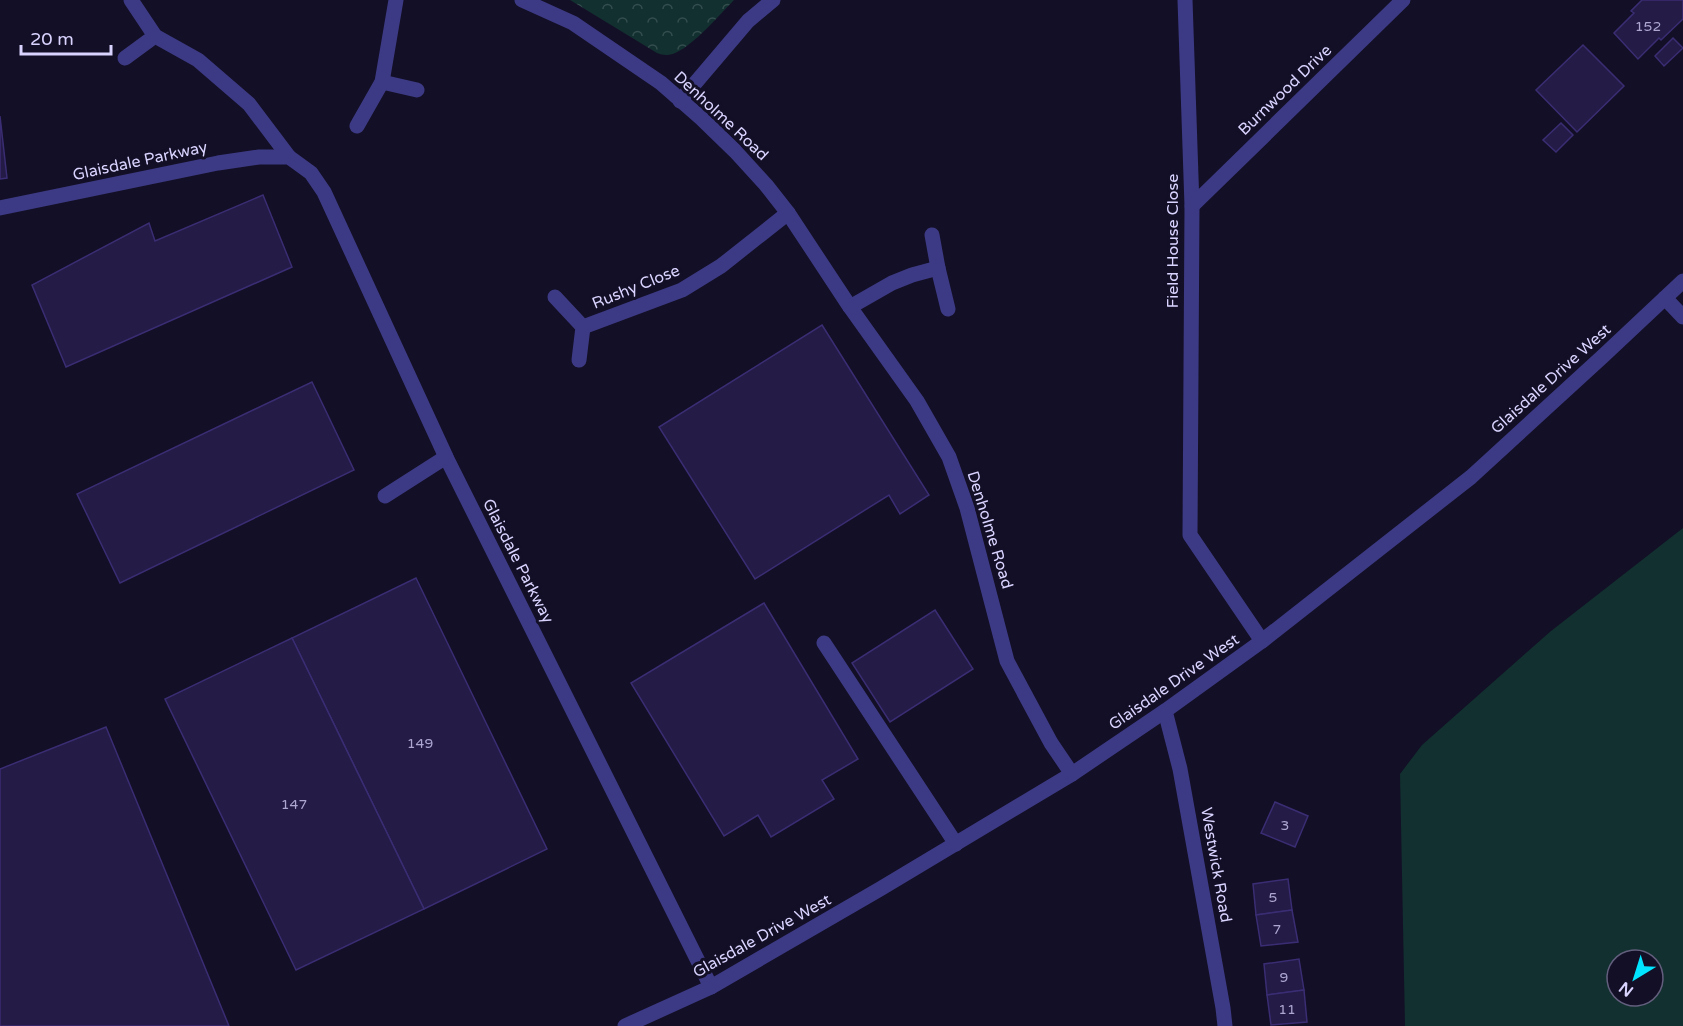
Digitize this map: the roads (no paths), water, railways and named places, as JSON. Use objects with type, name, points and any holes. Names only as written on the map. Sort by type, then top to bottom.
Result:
[{"type":"street","name":"Glaisdale Parkway","points":[[130,0],[155,36],[198,60],[249,104],[289,157],[310,173],[324,192],[446,457],[711,987]]},
{"type":"street","points":[[357,126],[382,82],[396,0]]},
{"type":"street","name":"Denholme Road","points":[[522,0],[573,23],[661,83],[743,159],[788,213],[850,307],[917,401],[949,457],[967,508],[1008,661],[1051,743],[1072,774]]},
{"type":"street","points":[[680,101],[748,21],[773,0]]},
{"type":"street","name":"Field House Close","points":[[1185,0],[1192,206],[1190,535],[1262,641]]},
{"type":"street","name":"Burnwood Drive","points":[[1192,206],[1403,0]]},
{"type":"street","points":[[125,58],[155,36]]},
{"type":"street","points":[[382,82],[417,90]]},
{"type":"street","name":"Glaisdale Parkway","points":[[0,208],[218,163],[259,157],[289,157]]},
{"type":"street","name":"Rushy Close","points":[[583,327],[682,290],[721,266],[788,213]]},
{"type":"street","points":[[932,235],[948,309]]},
{"type":"street","points":[[850,307],[892,283],[938,268]]},
{"type":"street","name":"Glaisdale Drive West","points":[[625,1026],[711,987],[880,890],[1072,774],[1165,711],[1262,641],[1471,477],[1683,281]]},
{"type":"street","name":"Rushy Close","points":[[555,297],[583,327],[579,360]]},
{"type":"street","points":[[1665,298],[1683,316]]},
{"type":"street","points":[[385,496],[446,457]]},
{"type":"street","points":[[824,643],[956,844]]},
{"type":"street","name":"Westwick Road","points":[[1165,711],[1180,769],[1225,1026]]}]
